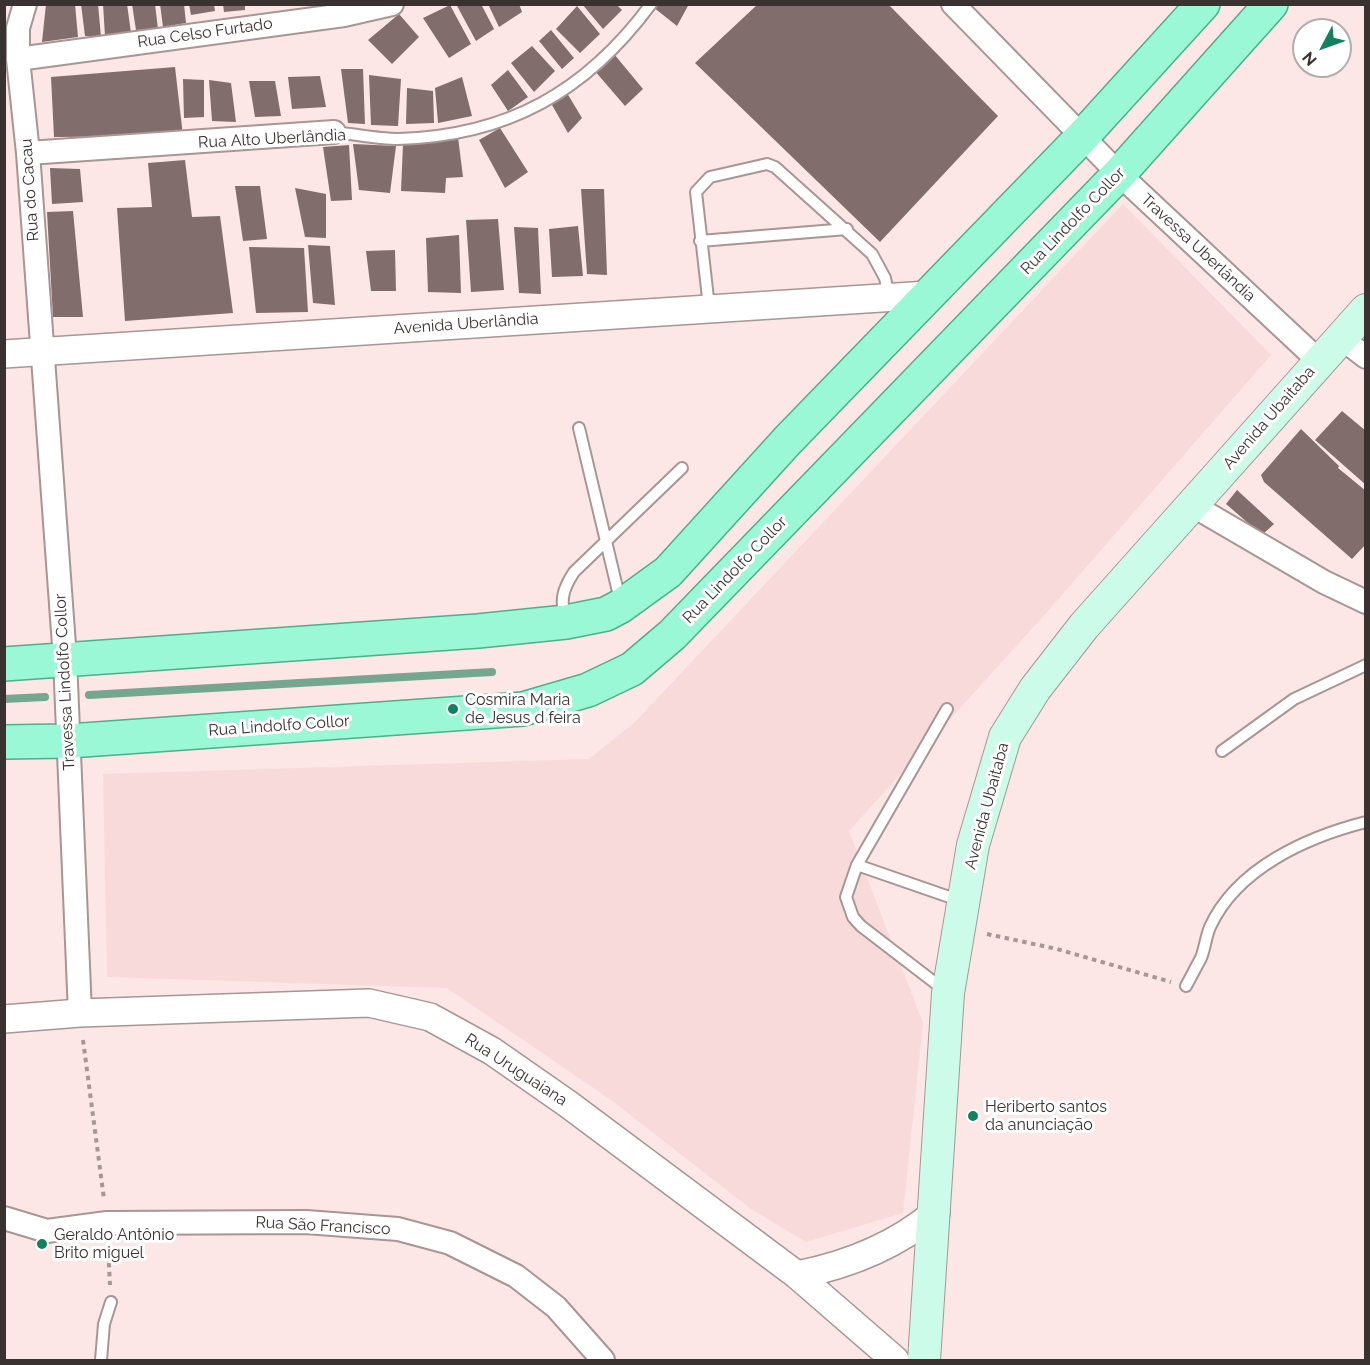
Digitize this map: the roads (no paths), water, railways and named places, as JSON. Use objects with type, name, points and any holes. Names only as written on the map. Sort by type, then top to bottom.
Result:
[{"type":"main road","points":[[4,664],[566,622],[606,614],[621,606],[668,572],[787,441],[1081,138],[1203,4]]},
{"type":"main road","name":"Rua Lindolfo Collor","points":[[4,742],[69,741],[523,709],[588,690],[632,669],[672,635],[1119,174],[1271,4]]},
{"type":"main road","name":"Avenida Ubaitaba","points":[[924,1360],[936,1212],[948,993],[973,845],[1005,737],[1035,690],[1084,626],[1365,310]]},
{"type":"street","name":"Rua do Cacau","points":[[25,4],[11,54],[28,153],[42,352]]},
{"type":"street","name":"Rua Celso Furtado","points":[[11,54],[344,15],[392,4]]},
{"type":"street","name":"Travessa Uberlândia","points":[[953,4],[1081,138],[1319,361]]},
{"type":"street","name":"Rua Alto Uberlândia","points":[[28,153],[334,132]]},
{"type":"street","name":"Avenida Uberlândia","points":[[4,354],[709,307],[890,299],[928,295]]},
{"type":"street","points":[[1340,337],[1365,357]]},
{"type":"street","name":"Travessa Lindolfo Collor","points":[[42,352],[65,659],[80,1013]]},
{"type":"street","points":[[1192,505],[1324,582],[1365,602]]},
{"type":"street","name":"Rua Uruguaiana","points":[[4,1019],[80,1013],[369,1003],[430,1017],[492,1051],[568,1104],[797,1275],[895,1360]]},
{"type":"street","points":[[797,1275],[844,1265],[873,1252],[920,1226],[936,1212]]},
{"type":"street","name":"Rua São Francisco","points":[[4,1218],[47,1231],[107,1223],[306,1222],[398,1229],[440,1240],[516,1276],[556,1307],[603,1360]]},
{"type":"lane","name":"Rua Alto Uberlândia","points":[[334,132],[396,139],[469,132],[520,115],[571,86],[600,61],[651,4]]},
{"type":"lane","points":[[709,307],[696,192],[710,177],[766,164],[775,167],[847,229],[872,254],[885,278],[890,299]]},
{"type":"lane","points":[[700,241],[847,229]]},
{"type":"lane","points":[[579,428],[621,606]]},
{"type":"lane","points":[[566,622],[561,602],[564,587],[574,572],[606,538],[682,468]]},
{"type":"lane","points":[[1222,751],[1294,699],[1365,665]]},
{"type":"lane","points":[[947,709],[857,865],[846,897],[853,916],[948,993]]},
{"type":"lane","points":[[1186,986],[1201,957],[1210,927],[1227,899],[1249,878],[1313,838],[1365,822]]},
{"type":"lane","points":[[857,865],[962,915]]},
{"type":"lane","points":[[101,1360],[104,1324],[111,1302]]},
{"type":"waterway","points":[[89,695],[492,672]]},
{"type":"waterway","points":[[4,699],[45,697]]},
{"type":"place","name":"Cosmira Maria de Jesus d feira","points":[[453,709]]},
{"type":"place","name":"Heriberto santos da anunciação","points":[[973,1116]]},
{"type":"place","name":"Geraldo Antônio Brito miguel","points":[[42,1244]]}]
